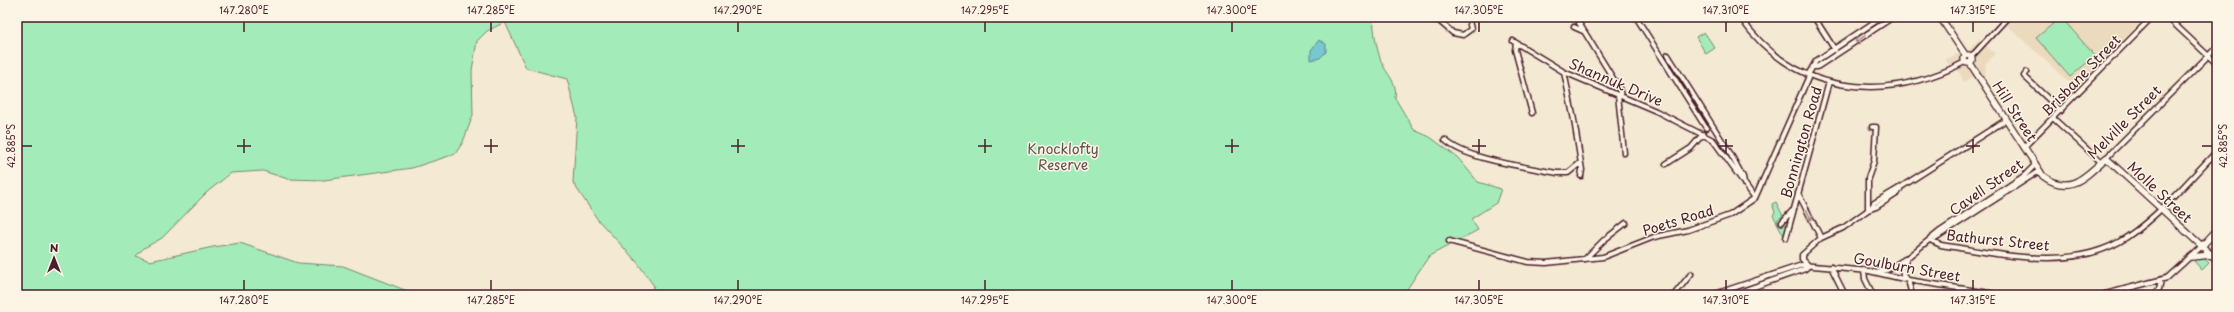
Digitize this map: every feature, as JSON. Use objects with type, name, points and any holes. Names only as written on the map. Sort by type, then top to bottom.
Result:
[{"type":"street","points":[[1438,20],[1454,33],[1463,35],[1470,29],[1468,17]]},
{"type":"street","points":[[1636,17],[1706,128]]},
{"type":"street","points":[[1740,17],[1770,50],[1808,76],[1830,82],[1859,87],[1899,85],[1936,76],[1968,59],[2008,17]]},
{"type":"street","points":[[1814,17],[1837,54]]},
{"type":"street","points":[[1668,55],[1730,153],[1743,177],[1744,184],[1755,198],[1812,67],[1816,61],[1882,17]]},
{"type":"street","points":[[1812,67],[1817,67],[1893,17]]},
{"type":"street","name":"Hill Street","points":[[1940,17],[2039,171]]},
{"type":"street","name":"Brisbane Street","points":[[2024,147],[2152,17]]},
{"type":"street","points":[[2167,17],[2217,64]]},
{"type":"street","points":[[1580,23],[1583,31],[1618,88],[1624,152]]},
{"type":"street","points":[[1574,28],[1583,31]]},
{"type":"street","name":"Shannuk Drive","points":[[1532,113],[1514,42],[1564,72],[1703,134],[1713,140],[1744,184]]},
{"type":"street","name":"Melville Street","points":[[2039,171],[2053,182],[2072,184],[2081,180],[2217,47]]},
{"type":"street","points":[[1564,72],[1574,120],[1581,176]]},
{"type":"street","points":[[2027,72],[2024,76],[2061,111]]},
{"type":"street","name":"Bonnington Road","points":[[1786,238],[1830,82]]},
{"type":"street","name":"Molle Street","points":[[2054,118],[2160,208],[2217,260]]},
{"type":"street","points":[[1731,295],[1805,268],[1808,266],[1802,259],[1802,254],[1821,238],[1843,228],[1869,209],[1874,203],[2006,120]]},
{"type":"street","points":[[1869,209],[1868,178],[1875,150],[1876,127],[1872,127]]},
{"type":"street","points":[[1666,164],[1691,148],[1703,134]]},
{"type":"street","points":[[1445,140],[1451,145],[1481,158],[1563,174],[1572,170],[1580,163]]},
{"type":"street","name":"Bathurst Street","points":[[1930,240],[1941,245],[2025,256],[2074,256],[2097,252],[2118,243],[2136,230],[2217,151]]},
{"type":"street","name":"Cavell Street","points":[[1877,273],[1887,270],[1906,259],[1930,240],[2024,176],[2035,165]]},
{"type":"street","name":"Cavell Street","points":[[1930,240],[1946,233],[2039,171]]},
{"type":"street","points":[[1798,193],[1821,238]]},
{"type":"street","name":"Poets Road","points":[[1449,241],[1528,262],[1546,263],[1585,259],[1616,254],[1654,237],[1706,224],[1730,216],[1755,198]]},
{"type":"street","name":"Bonnington Road","points":[[1782,222],[1788,217],[1794,208]]},
{"type":"street","points":[[1585,259],[1604,240],[1626,223]]},
{"type":"street","points":[[2102,295],[2161,280],[2171,275],[2191,258],[2217,230]]},
{"type":"street","points":[[2191,258],[2211,255]]},
{"type":"street","points":[[1906,259],[1902,272],[1908,280],[1912,295]]},
{"type":"street","name":"Goulburn Street","points":[[1712,295],[1797,265],[1864,270],[1908,280],[1994,295],[2002,295]]},
{"type":"street","points":[[1831,267],[1846,295]]},
{"type":"street","points":[[1864,270],[1865,279],[1873,295]]},
{"type":"street","points":[[1674,295],[1691,274]]},
{"type":"street","points":[[2154,295],[2159,289],[2161,280]]},
{"type":"shaded area","points":[[2015,17],[2145,17],[2076,89],[2007,25]]},
{"type":"shaded area","points":[[1979,39],[1995,54],[1986,63],[1985,76],[1972,77],[1964,82],[1959,72],[1948,64],[1946,59],[1969,50]]},
{"type":"green space","name":"Knocklofty Reserve","points":[[17,17],[1373,17],[1381,61],[1395,87],[1395,98],[1414,130],[1430,137],[1458,158],[1478,182],[1501,189],[1496,203],[1471,219],[1478,230],[1429,256],[1403,295],[648,295],[654,286],[637,262],[598,220],[573,183],[577,117],[567,79],[526,68],[505,22],[487,31],[477,41],[472,70],[473,115],[463,142],[455,154],[412,168],[324,180],[288,179],[263,171],[231,173],[206,193],[162,238],[144,248],[136,256],[150,261],[213,247],[240,243],[298,263],[343,266],[410,292],[429,295],[17,295]]},
{"type":"green space","points":[[2061,17],[2095,56],[2070,77],[2036,38]]},
{"type":"green space","points":[[1704,32],[1715,48],[1706,54],[1696,37]]},
{"type":"green space","points":[[1776,202],[1783,216],[1777,220],[1779,225],[1785,225],[1790,221],[1786,235],[1784,236],[1773,215],[1775,212],[1772,204]]},
{"type":"green space","points":[[2198,258],[2205,259],[2209,263],[2202,270],[2194,261]]},
{"type":"water","points":[[1319,40],[1326,44],[1326,52],[1320,58],[1311,60],[1311,50]]}]
